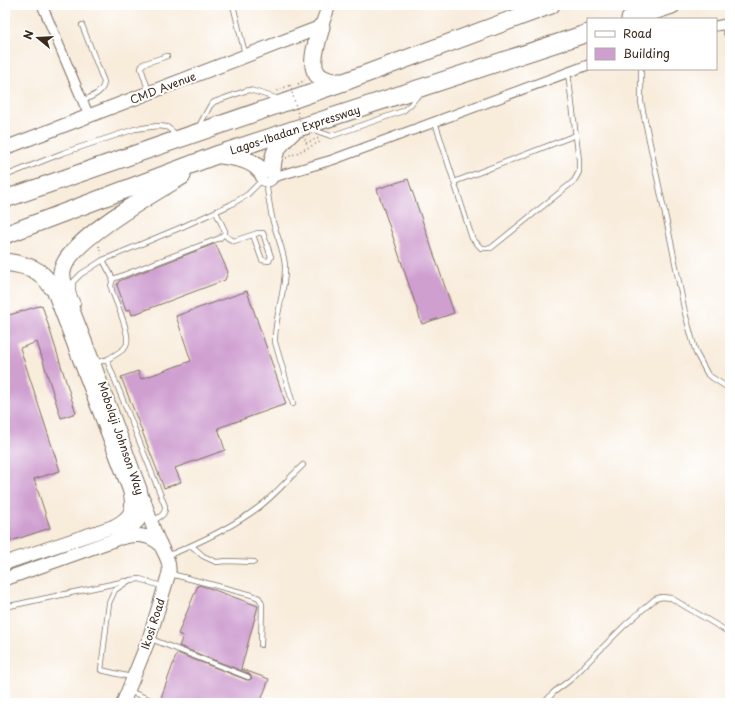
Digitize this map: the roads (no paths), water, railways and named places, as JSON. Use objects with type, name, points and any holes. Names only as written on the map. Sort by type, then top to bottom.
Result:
[{"type":"highway","points":[[5,199],[187,136],[275,98],[344,82],[551,5]]},
{"type":"highway","points":[[633,18],[672,5]]},
{"type":"highway","points":[[321,27],[315,56],[314,68],[316,74],[321,79],[330,82],[344,82]]},
{"type":"highway","name":"Lagos-Ibadan Expressway","points":[[5,235],[219,154],[302,133],[423,88],[587,33]]},
{"type":"highway","points":[[5,262],[23,265],[38,271],[58,287],[62,280],[64,264],[78,245],[125,210],[219,154],[244,160],[256,165],[270,176],[274,153],[281,143],[302,133]]},
{"type":"street","points":[[42,5],[89,116]]},
{"type":"street","points":[[321,27],[329,5]]},
{"type":"street","points":[[724,24],[730,36]]},
{"type":"street","name":"CMD Avenue","points":[[5,148],[321,27]]},
{"type":"street","points":[[270,176],[332,160],[587,66]]},
{"type":"street","name":"Mobolaji Johnson Way","points":[[5,579],[114,540],[132,528],[127,518],[130,513],[140,504],[140,489],[101,362],[58,287]]},
{"type":"street","name":"Mobolaji Johnson Way","points":[[58,287],[129,489],[140,504]]},
{"type":"street","name":"Ikosi Road","points":[[126,697],[149,639],[166,587],[170,565],[151,521],[140,504]]},
{"type":"street","points":[[5,563],[112,527],[132,528],[160,544]]},
{"type":"lane","points":[[233,5],[246,56]]},
{"type":"lane","points":[[82,25],[104,82],[104,88],[100,92],[83,101]]},
{"type":"lane","points":[[150,93],[141,68],[143,64],[167,56]]},
{"type":"lane","points":[[641,70],[641,102],[685,313],[696,353],[708,375],[730,389]]},
{"type":"lane","points":[[434,122],[472,238],[481,248],[491,248],[574,181],[578,172],[576,135],[568,73]]},
{"type":"lane","points":[[302,133],[329,136],[403,111],[411,104],[423,88]]},
{"type":"lane","points":[[5,176],[63,153],[135,129],[158,126],[166,127],[187,136],[214,102],[245,91],[250,90],[275,98]]},
{"type":"lane","points":[[454,182],[576,135]]},
{"type":"lane","points":[[78,304],[73,292],[73,282],[81,274],[103,260],[216,212],[247,195],[270,176]]},
{"type":"lane","points":[[270,176],[273,220],[285,267],[275,342],[293,404]]},
{"type":"lane","points":[[216,212],[224,228],[224,234],[234,241],[261,232],[264,233],[271,256],[269,261],[262,260],[253,235]]},
{"type":"lane","points":[[113,279],[220,238],[224,234]]},
{"type":"lane","points":[[103,260],[113,279],[111,286],[112,291],[128,339],[126,346],[101,362],[166,506],[164,513],[160,518],[151,521]]},
{"type":"lane","points":[[167,556],[192,546],[229,526],[259,506],[303,465]]},
{"type":"lane","points":[[192,546],[203,556],[216,562],[254,562]]},
{"type":"lane","points":[[169,573],[259,598],[262,604],[261,645]]},
{"type":"lane","points":[[5,607],[130,580],[140,579],[166,587]]},
{"type":"lane","points":[[130,580],[115,590],[109,603],[100,670],[134,678]]},
{"type":"lane","points":[[544,703],[554,692],[570,680],[625,625],[655,599],[662,597],[671,598],[730,634]]},
{"type":"lane","points":[[149,639],[248,677]]},
{"type":"lane","points":[[126,697],[158,703]]}]
